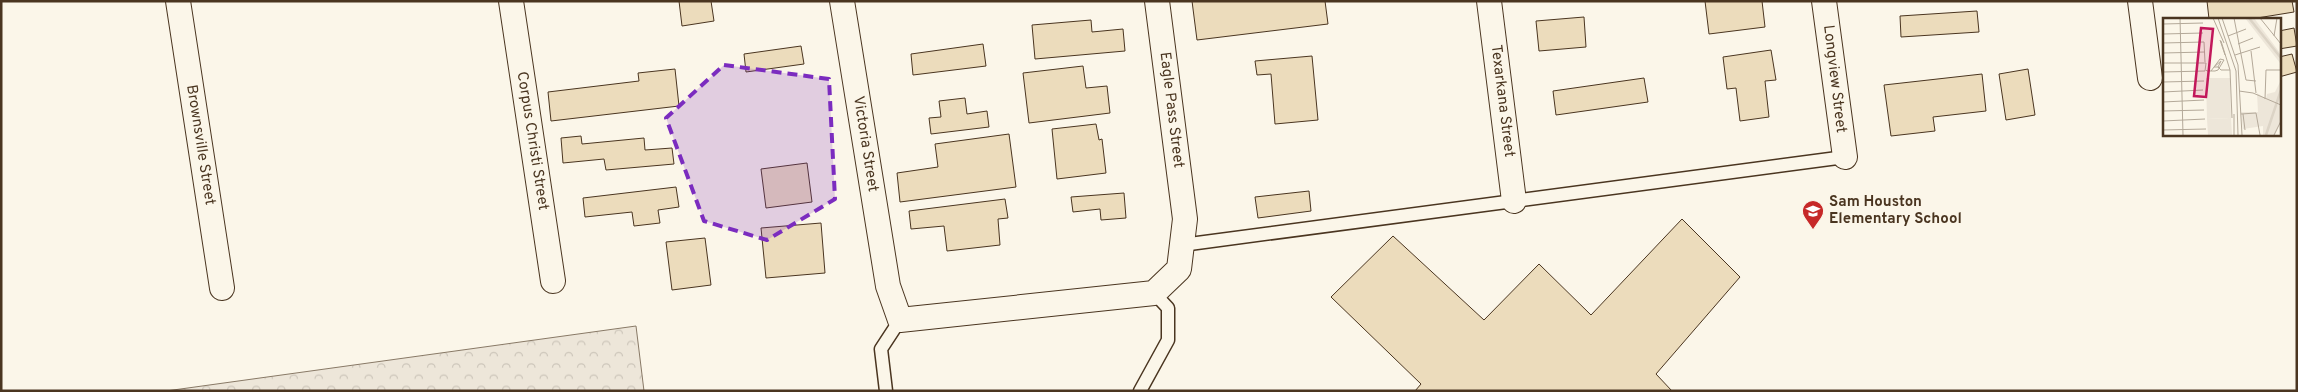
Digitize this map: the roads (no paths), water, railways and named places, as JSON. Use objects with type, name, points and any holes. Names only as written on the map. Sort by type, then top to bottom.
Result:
[{"type":"street","name":"Brownsville Street","points":[[178,1],[222,288]]},
{"type":"street","name":"Corpus Christi Street","points":[[511,1],[553,281]]},
{"type":"street","name":"Victoria Street","points":[[842,1],[888,286],[900,320]]},
{"type":"street","name":"Eagle Pass Street","points":[[1154,293],[1179,269],[1185,219],[1157,1]]},
{"type":"street","name":"Texarkana Street","points":[[1489,1],[1514,201]]},
{"type":"street","name":"Longview Street","points":[[1824,1],[1844,157]]},
{"type":"street","points":[[2140,1],[2150,78]]},
{"type":"street","points":[[900,320],[1154,293]]},
{"type":"lane","points":[[1182,245],[1844,157]]},
{"type":"lane","points":[[1140,391],[1168,340],[1168,308],[1154,293]]},
{"type":"lane","points":[[886,391],[881,349],[900,320]]},
{"type":"place","name":"Sam Houston Elementary School","points":[[1813,230]]}]
